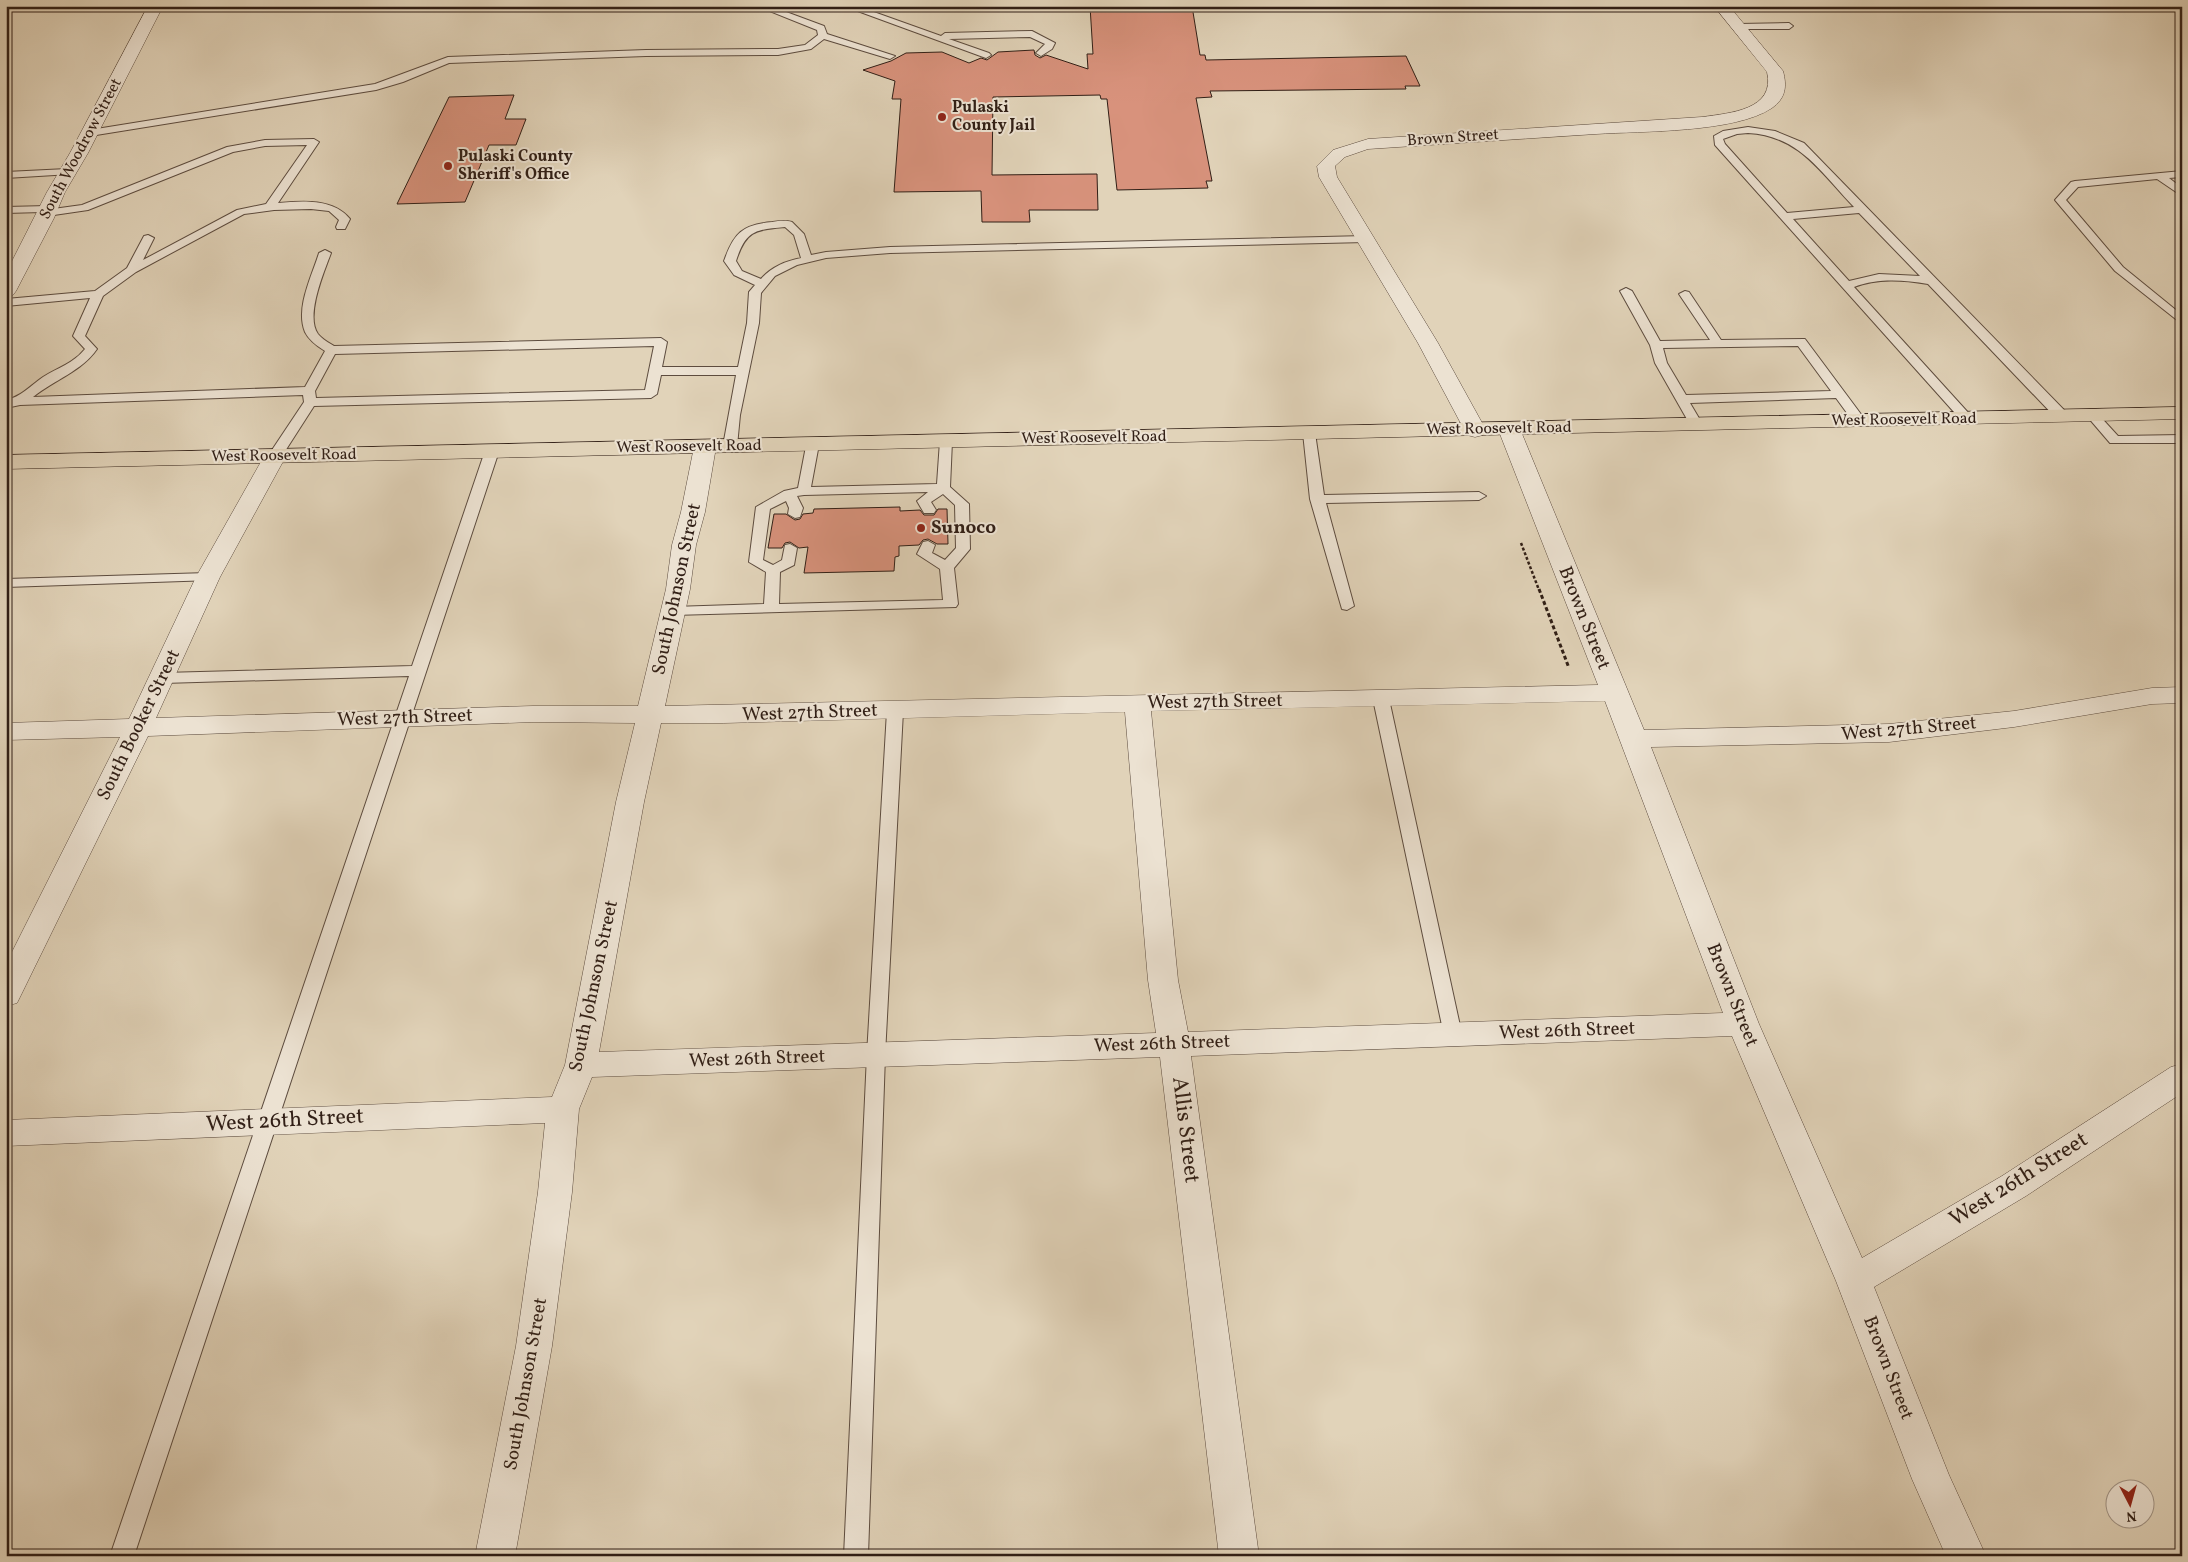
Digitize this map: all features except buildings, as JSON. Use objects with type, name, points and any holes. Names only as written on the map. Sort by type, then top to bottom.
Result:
[{"type":"main road","name":"West Roosevelt Road","points":[[6,462],[1698,425],[2182,412]]},
{"type":"street","name":"South Woodrow Street","points":[[6,291],[156,6]]},
{"type":"street","name":"Brown Street","points":[[1475,430],[1428,343],[1328,177],[1326,166],[1330,159],[1340,152],[1378,143],[1702,122],[1745,113],[1769,102],[1775,95],[1779,79],[1775,71],[1721,6]]},
{"type":"street","name":"Brown Street","points":[[1509,429],[1614,694],[1634,739],[1743,1024],[1854,1281],[1931,1479],[1966,1556]]},
{"type":"street","name":"South Johnson Street","points":[[495,1556],[534,1346],[555,1192],[563,1109],[581,1065],[630,802],[673,611],[718,447]]},
{"type":"street","name":"South Booker Street","points":[[6,995],[163,678],[208,577],[275,456]]},
{"type":"street","name":"West 27th Street","points":[[6,732],[533,714],[723,715],[1614,694]]},
{"type":"street","name":"West 27th Street","points":[[1634,739],[1888,733],[2014,718],[2152,696],[2182,695]]},
{"type":"street","name":"Allis Street","points":[[1137,704],[1163,980],[1174,1044],[1239,1556]]},
{"type":"street","name":"West 26th Street","points":[[581,1065],[1743,1024]]},
{"type":"street","name":"West 26th Street","points":[[1854,1281],[2014,1186],[2182,1076]]},
{"type":"street","name":"West 26th Street","points":[[6,1133],[563,1109]]},
{"type":"lane","points":[[761,6],[821,28],[823,36]]},
{"type":"lane","points":[[848,6],[986,55]]},
{"type":"lane","points":[[1739,27],[1789,26]]},
{"type":"lane","points":[[935,37],[1032,34],[1050,42],[1049,47],[1041,53]]},
{"type":"lane","points":[[90,133],[376,87],[389,84],[448,60],[646,52],[778,52],[808,47],[823,36]]},
{"type":"lane","points":[[823,36],[890,56]]},
{"type":"lane","points":[[1967,418],[1720,145],[1718,138],[1728,133],[1761,131],[1783,135],[1794,140],[2062,416]]},
{"type":"lane","points":[[6,210],[47,211],[84,208],[231,149],[265,143],[314,142],[270,207]]},
{"type":"lane","points":[[6,175],[67,172]]},
{"type":"lane","points":[[2182,174],[2075,184],[2060,200],[2119,269],[2182,321]]},
{"type":"lane","points":[[2160,176],[2182,193]]},
{"type":"lane","points":[[6,303],[98,294],[132,270],[242,212],[270,207],[320,207],[335,210],[344,219],[341,227]]},
{"type":"lane","points":[[1786,216],[1863,209]]},
{"type":"lane","points":[[763,284],[738,273],[730,261],[736,240],[745,231],[788,224],[800,234],[801,246],[808,259]]},
{"type":"lane","points":[[132,270],[148,238]]},
{"type":"lane","points":[[718,447],[743,371],[753,323],[755,292],[771,274],[793,262],[826,255],[890,250],[1366,239]]},
{"type":"lane","points":[[6,404],[20,401],[310,396],[651,394],[661,342],[331,350],[312,334],[308,323],[310,302],[325,253]]},
{"type":"lane","points":[[1848,285],[1864,278],[1879,276],[1932,281]]},
{"type":"lane","points":[[1626,291],[1656,345],[1661,363],[1698,425]]},
{"type":"lane","points":[[20,401],[47,380],[83,360],[91,349],[79,336],[98,294]]},
{"type":"lane","points":[[1685,294],[1718,344]]},
{"type":"lane","points":[[1656,345],[1801,342],[1860,421]]},
{"type":"lane","points":[[275,456],[310,396],[331,350]]},
{"type":"lane","points":[[654,371],[743,371]]},
{"type":"lane","points":[[1682,399],[1840,394]]},
{"type":"lane","points":[[2092,415],[2115,440],[2182,439]]},
{"type":"lane","points":[[1308,433],[1310,466],[1347,606]]},
{"type":"lane","points":[[922,507],[943,488],[946,441]]},
{"type":"lane","points":[[804,491],[812,444]]},
{"type":"lane","points":[[122,1556],[492,451]]},
{"type":"lane","points":[[673,611],[951,604],[947,567],[962,549],[962,504],[943,488],[804,491],[789,494],[763,507],[756,562],[773,570]]},
{"type":"lane","points":[[789,494],[796,508],[795,514]]},
{"type":"lane","points":[[1318,499],[1479,496]]},
{"type":"lane","points":[[773,570],[789,562],[790,548]]},
{"type":"lane","points":[[922,548],[947,567]]},
{"type":"lane","points":[[771,609],[773,570]]},
{"type":"lane","points":[[6,583],[208,577]]},
{"type":"lane","points":[[163,678],[418,671]]},
{"type":"lane","points":[[1381,699],[1453,1035]]},
{"type":"lane","points":[[856,1556],[876,1055],[895,711]]},
{"type":"place","name":"Pulaski County Jail","points":[[942,117]]},
{"type":"place","name":"Pulaski County Sheriff's Office","points":[[448,166]]},
{"type":"place","name":"Sunoco","points":[[921,528]]}]
